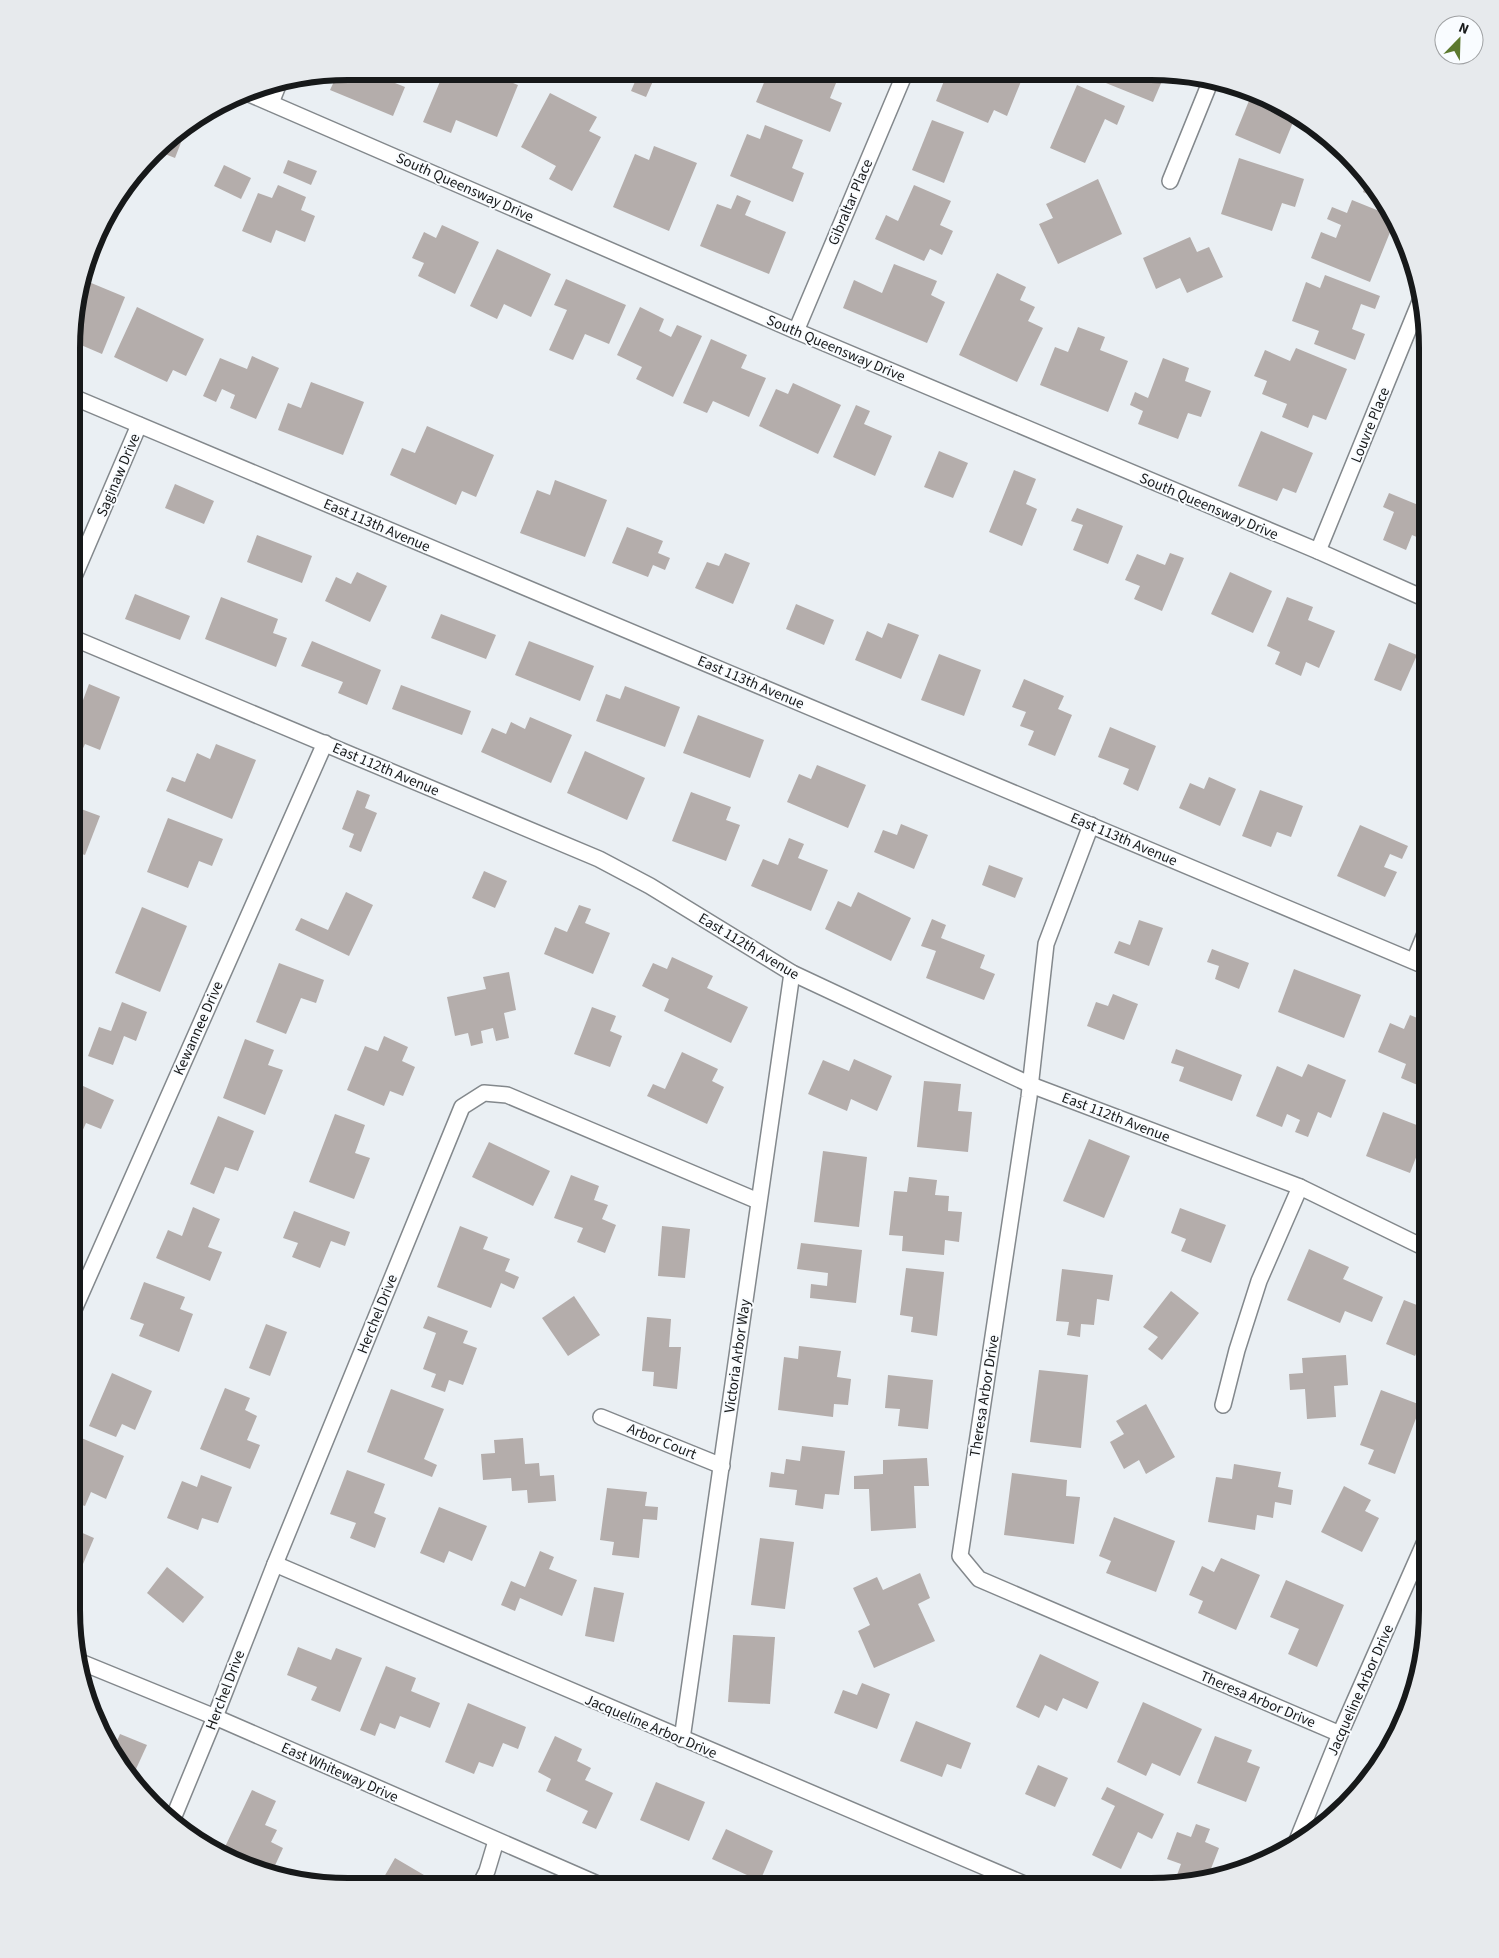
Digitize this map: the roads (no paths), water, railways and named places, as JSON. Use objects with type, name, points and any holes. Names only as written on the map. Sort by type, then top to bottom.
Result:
[{"type":"street","name":"Gibraltar Place","points":[[796,331],[902,80]]},
{"type":"street","points":[[1170,181],[1208,86]]},
{"type":"street","points":[[270,103],[276,90]]},
{"type":"street","name":"South Queensway Drive","points":[[255,96],[796,331],[1318,551],[1419,596]]},
{"type":"street","name":"Louvre Place","points":[[1318,551],[1416,310]]},
{"type":"street","name":"East 113th Avenue","points":[[80,400],[1419,963]]},
{"type":"street","name":"Saginaw Drive","points":[[80,564],[139,425]]},
{"type":"street","name":"East 112th Avenue","points":[[80,641],[599,859],[650,886],[792,972],[1031,1085],[1300,1187],[1419,1245]]},
{"type":"street","name":"Kewannee Drive","points":[[80,1294],[325,743]]},
{"type":"street","name":"Theresa Arbor Drive","points":[[1091,825],[1046,944],[1031,1085],[960,1556],[979,1579],[1340,1734]]},
{"type":"street","name":"Victoria Arbor Way","points":[[682,1739],[792,972]]},
{"type":"street","name":"Herchel Drive","points":[[175,1815],[462,1107],[484,1093],[506,1095],[758,1202]]},
{"type":"street","points":[[1223,1405],[1237,1350],[1259,1281],[1300,1187]]},
{"type":"street","name":"Arbor Court","points":[[601,1417],[722,1466]]},
{"type":"street","name":"Jacqueline Arbor Drive","points":[[1301,1833],[1340,1734],[1419,1559]]},
{"type":"street","name":"Jacqueline Arbor Drive","points":[[275,1564],[1010,1878]]},
{"type":"street","name":"East Whiteway Drive","points":[[85,1664],[215,1717],[583,1878]]},
{"type":"street","points":[[483,1878],[496,1841]]}]
